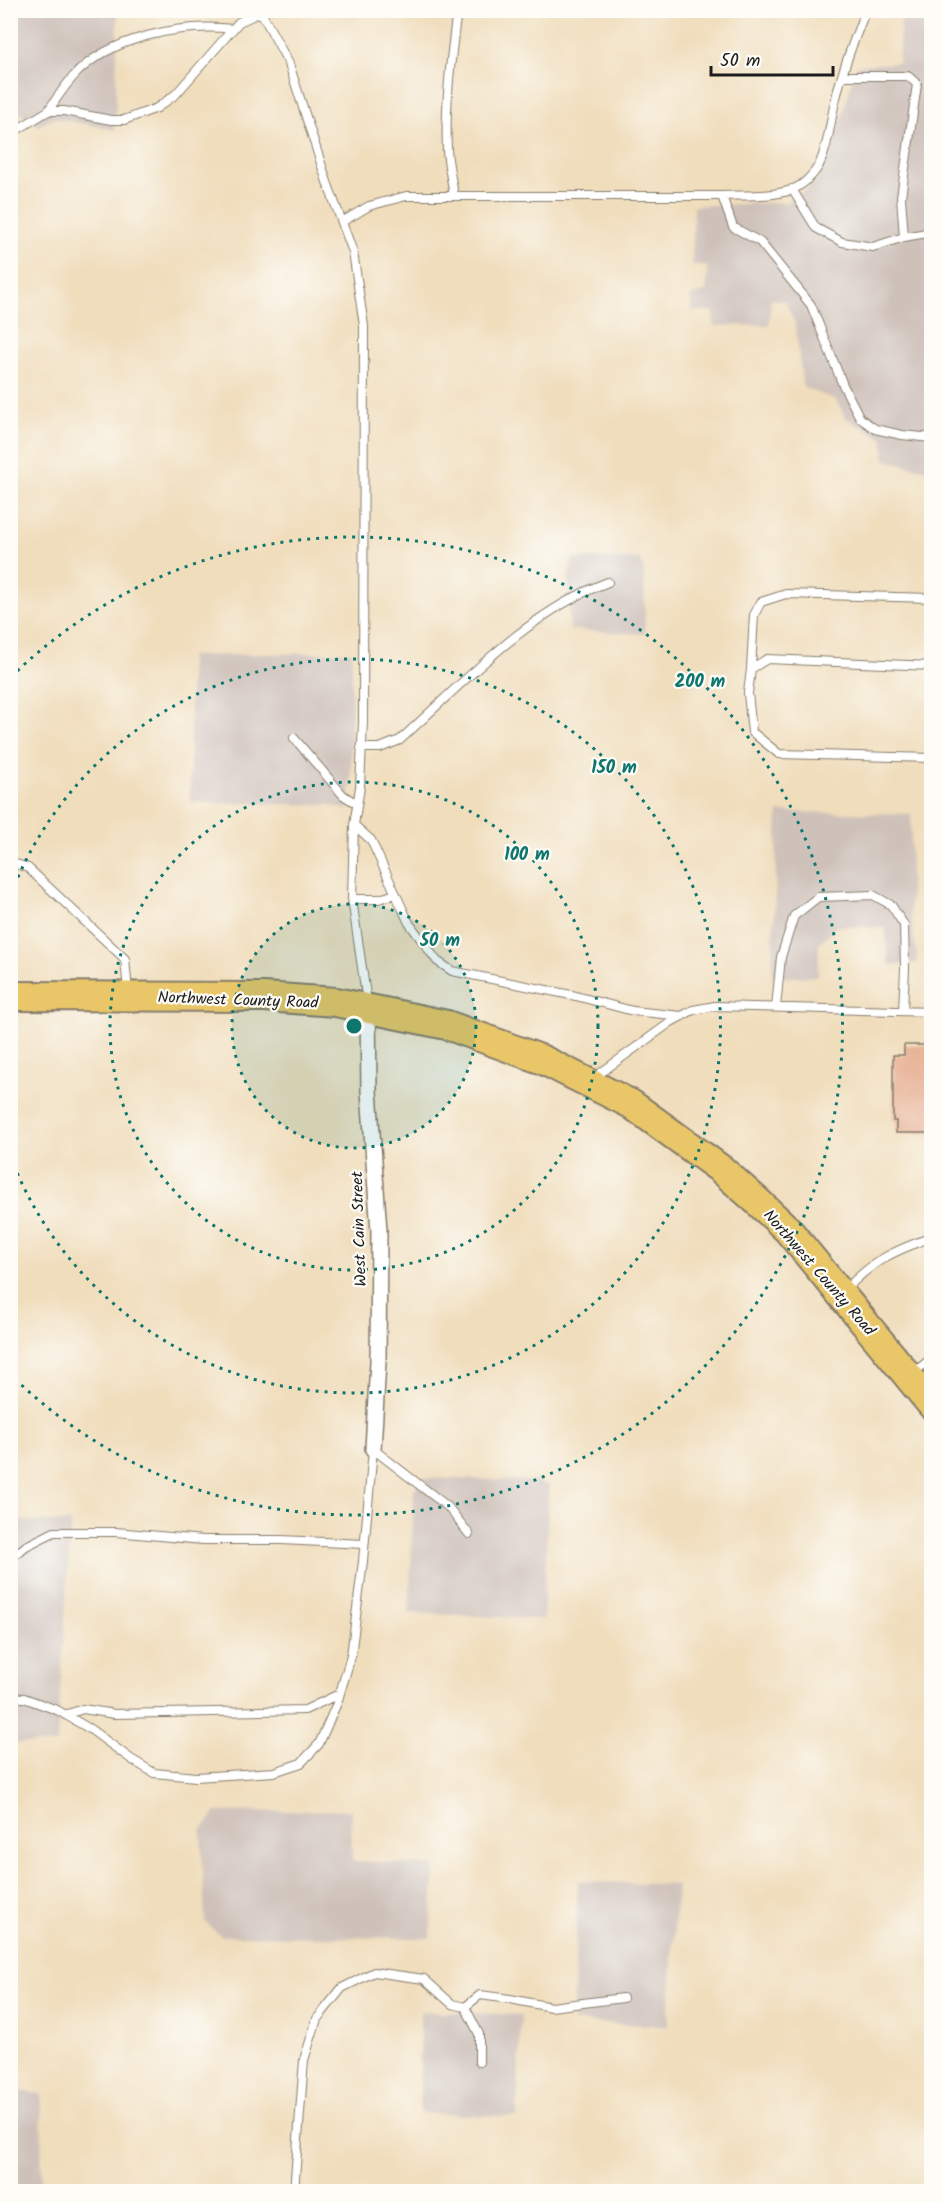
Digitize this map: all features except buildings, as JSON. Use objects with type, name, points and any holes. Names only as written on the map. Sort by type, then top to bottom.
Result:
[{"type":"highway","name":"Northwest County Road","points":[[10,996],[264,997],[336,1002],[447,1025],[543,1059],[589,1081],[647,1115],[722,1170],[788,1230],[932,1405]]},
{"type":"street","name":"West Cain Street","points":[[368,1008],[369,1091],[379,1231],[378,1362],[373,1449]]},
{"type":"lane","points":[[454,196],[447,152],[447,119],[450,70],[458,10]]},
{"type":"lane","points":[[342,222],[369,206],[406,196],[722,196],[768,194],[792,189],[806,182],[818,166],[828,138],[853,40],[866,10]]},
{"type":"lane","points":[[48,111],[64,111],[111,120],[124,120],[157,108],[176,94],[239,22],[260,11],[289,64],[353,252],[364,326],[363,722],[360,787],[354,825],[352,899],[368,1008]]},
{"type":"lane","points":[[10,134],[48,111],[74,75],[104,53],[166,30],[215,27],[233,29]]},
{"type":"lane","points":[[842,76],[908,76],[917,84],[901,197],[904,237]]},
{"type":"lane","points":[[792,189],[816,228],[842,242],[873,247],[904,237],[932,232]]},
{"type":"lane","points":[[722,196],[733,227],[760,242],[811,305],[843,385],[860,418],[875,429],[932,438]]},
{"type":"lane","points":[[361,748],[380,748],[400,740],[519,633],[563,602],[581,592],[608,582]]},
{"type":"lane","points":[[932,598],[786,594],[761,602],[754,615],[748,693],[752,732],[779,754],[932,758]]},
{"type":"lane","points":[[751,669],[767,659],[932,666]]},
{"type":"lane","points":[[294,738],[343,795],[357,804]]},
{"type":"lane","points":[[354,825],[371,840],[409,923],[438,961],[452,971],[576,996],[633,1011],[682,1016]]},
{"type":"lane","points":[[10,862],[28,868],[125,959],[128,996]]},
{"type":"lane","points":[[352,899],[380,899],[396,894]]},
{"type":"lane","points":[[776,1007],[781,957],[794,916],[818,897],[873,895],[891,905],[904,925],[903,1011]]},
{"type":"lane","points":[[589,1081],[693,1010],[715,1006],[932,1012]]},
{"type":"lane","points":[[840,1294],[866,1269],[893,1251],[932,1237]]},
{"type":"lane","points":[[909,1377],[932,1358]]},
{"type":"lane","points":[[373,1449],[448,1507],[469,1534]]},
{"type":"lane","points":[[10,1697],[24,1698],[65,1715],[90,1729],[130,1759],[154,1773],[196,1777],[274,1772],[301,1763],[319,1744],[351,1656],[373,1449]]},
{"type":"lane","points":[[10,1558],[26,1546],[54,1532],[116,1532],[203,1540],[281,1540],[364,1544]]},
{"type":"lane","points":[[65,1715],[83,1710],[115,1714],[305,1710],[339,1694]]},
{"type":"lane","points":[[294,2192],[304,2060],[317,2019],[342,1988],[374,1972],[424,1979],[452,2004],[465,2007],[479,2034],[479,2062]]},
{"type":"lane","points":[[465,2007],[480,1995],[551,2007],[624,1998]]},
{"type":"shaded area","points":[[15,11],[118,11],[115,130],[54,118],[38,126],[15,110],[11,102]]},
{"type":"shaded area","points":[[901,18],[931,19],[931,471],[885,460],[883,439],[846,418],[836,400],[803,387],[795,324],[785,301],[771,299],[769,325],[714,326],[713,311],[691,311],[691,295],[706,292],[707,265],[692,265],[694,206],[787,202],[816,183],[833,146],[857,65],[898,63]]},
{"type":"shaded area","points":[[572,558],[640,559],[644,570],[645,634],[570,630],[568,579]]},
{"type":"shaded area","points":[[11,627],[16,627],[16,664],[11,674]]},
{"type":"shaded area","points":[[352,652],[351,789],[348,810],[330,805],[190,802],[190,656]]},
{"type":"shaded area","points":[[778,812],[911,814],[910,913],[918,963],[889,965],[885,928],[837,926],[819,943],[818,976],[772,978]]},
{"type":"shaded area","points":[[425,1478],[536,1481],[549,1486],[543,1619],[409,1613],[414,1489]]},
{"type":"shaded area","points":[[11,1521],[71,1522],[57,1744],[11,1743]]},
{"type":"shaded area","points":[[351,1810],[352,1861],[435,1865],[430,1938],[221,1936],[205,1922],[201,1831],[216,1812]]},
{"type":"shaded area","points":[[578,1881],[677,1885],[668,2026],[573,2022]]},
{"type":"shaded area","points":[[420,2011],[521,2015],[517,2117],[420,2113]]},
{"type":"shaded area","points":[[10,2090],[42,2094],[41,2191],[11,2191]]}]
